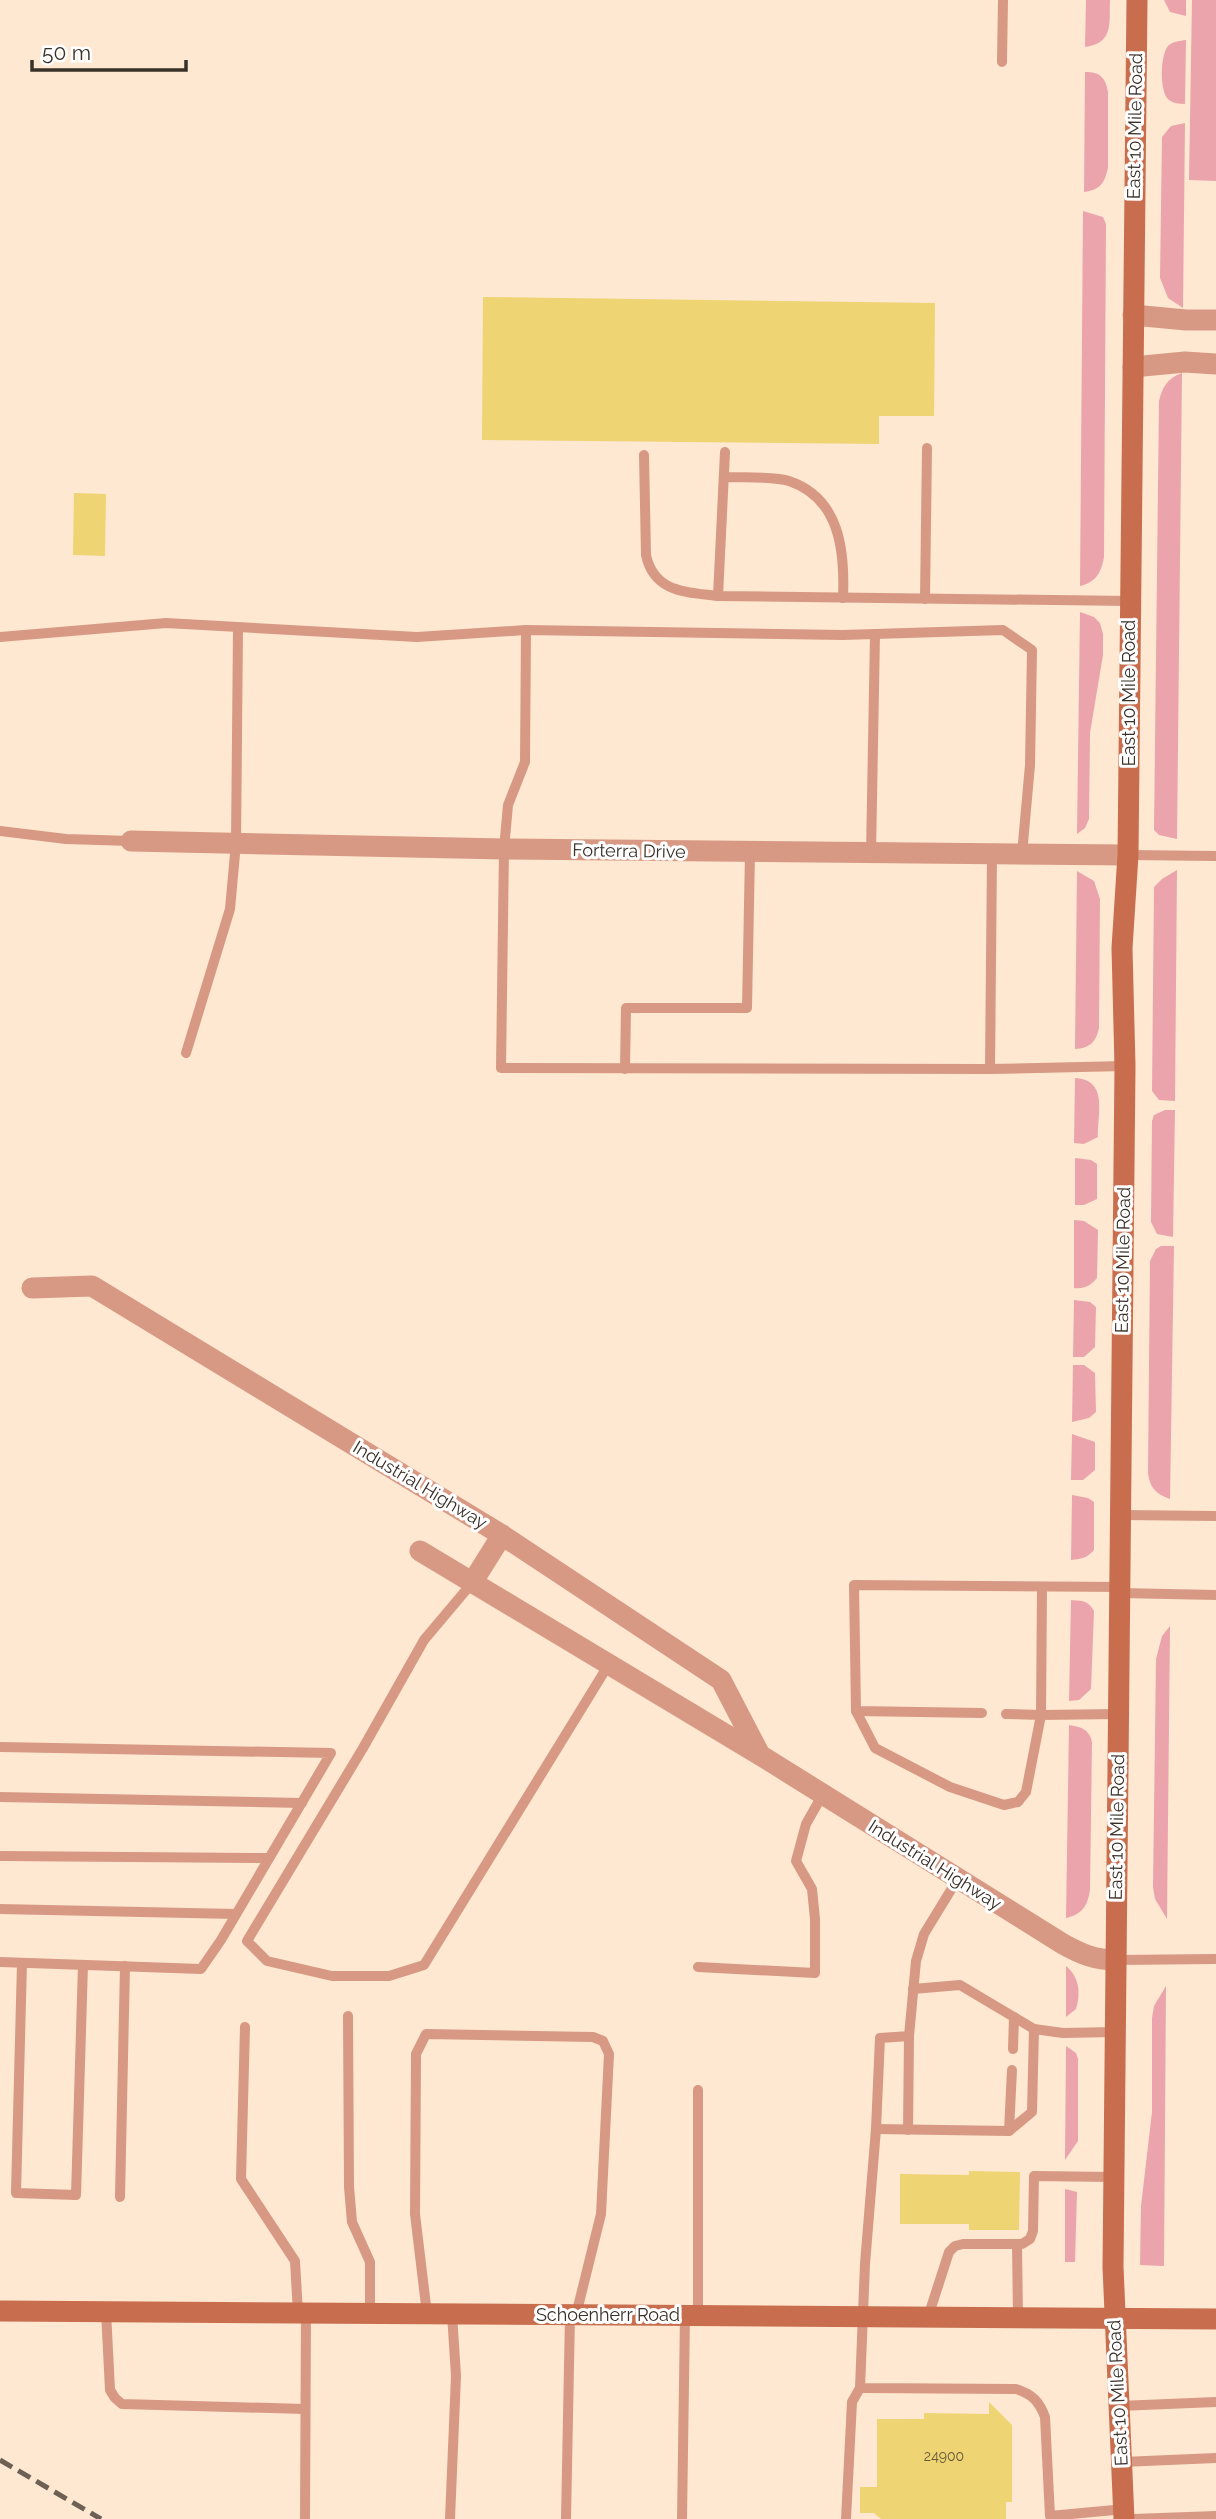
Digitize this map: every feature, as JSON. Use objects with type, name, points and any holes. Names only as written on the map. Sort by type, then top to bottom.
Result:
[{"type":"main road","name":"East 10 Mile Road","points":[[1127,2515],[1114,2318],[1114,2177],[1125,1066],[1122,948],[1128,855],[1137,0]]},
{"type":"main road","name":"Schoenherr Road","points":[[0,2311],[1216,2319]]},
{"type":"street","points":[[1133,315],[1216,320]]},
{"type":"street","points":[[1133,367],[1185,362],[1216,364]]},
{"type":"street","name":"Forterra Drive","points":[[131,841],[504,849],[1128,855]]},
{"type":"street","name":"Industrial Highway","points":[[32,1287],[92,1286],[502,1535],[721,1680],[761,1755]]},
{"type":"street","points":[[472,1583],[502,1535]]},
{"type":"street","name":"Industrial Highway","points":[[420,1551],[761,1755],[957,1880],[1084,1955],[1098,1960],[1116,1960]]},
{"type":"lane","points":[[1002,62],[1003,0]]},
{"type":"lane","points":[[925,599],[928,448]]},
{"type":"lane","points":[[719,596],[725,452]]},
{"type":"lane","points":[[644,454],[646,555],[649,567],[665,586],[680,591],[719,596],[1130,601]]},
{"type":"lane","points":[[724,477],[788,480],[822,500],[839,534],[845,562],[843,597]]},
{"type":"lane","points":[[0,637],[166,623],[417,637],[526,630],[875,634],[1003,630],[1032,650],[1030,765],[1022,854]]},
{"type":"lane","points":[[186,1054],[230,909],[236,843],[238,629]]},
{"type":"lane","points":[[526,630],[525,762],[508,805],[504,849],[501,1069],[990,1069],[1125,1066]]},
{"type":"lane","points":[[871,853],[875,634]]},
{"type":"lane","points":[[0,831],[66,839],[131,841]]},
{"type":"lane","points":[[625,1069],[626,1008],[747,1008],[750,852]]},
{"type":"lane","points":[[990,1069],[992,855]]},
{"type":"lane","points":[[1128,855],[1216,856]]},
{"type":"lane","points":[[1121,1515],[1216,1516]]},
{"type":"lane","points":[[472,1583],[424,1640],[363,1748],[247,1941],[267,1961],[331,1976],[389,1976],[424,1965],[609,1664]]},
{"type":"lane","points":[[1042,1587],[1041,1715],[1026,1792],[1018,1802],[1004,1805],[950,1787],[875,1748],[856,1712],[854,1585],[1042,1587],[1216,1595]]},
{"type":"lane","points":[[856,1712],[982,1713]]},
{"type":"lane","points":[[1006,1714],[1118,1714]]},
{"type":"lane","points":[[0,1747],[331,1753],[201,1969],[0,1962]]},
{"type":"lane","points":[[698,1967],[815,1973],[816,1919],[812,1889],[796,1861],[806,1824],[823,1794]]},
{"type":"lane","points":[[0,1797],[302,1802]]},
{"type":"lane","points":[[0,1856],[269,1858]]},
{"type":"lane","points":[[908,2130],[909,2036],[916,1961],[924,1934],[957,1880]]},
{"type":"lane","points":[[0,1909],[236,1914]]},
{"type":"lane","points":[[1116,1960],[1216,1959]]},
{"type":"lane","points":[[22,1963],[16,2193],[76,2195],[83,1965]]},
{"type":"lane","points":[[120,2197],[125,1966]]},
{"type":"lane","points":[[912,1989],[960,1985],[1034,2029],[1063,2033],[1115,2032]]},
{"type":"lane","points":[[348,2016],[349,2187],[352,2222],[370,2262],[370,2313]]},
{"type":"lane","points":[[1013,2049],[1014,2017]]},
{"type":"lane","points":[[245,2027],[241,2179],[295,2261],[302,2313],[305,2519]]},
{"type":"lane","points":[[876,2129],[1009,2131],[1032,2112],[1034,2029]]},
{"type":"lane","points":[[427,2314],[415,2214],[416,2054],[426,2034],[593,2037],[603,2041],[609,2054],[601,2214],[573,2315],[566,2519]]},
{"type":"lane","points":[[846,2519],[852,2402],[860,2388],[880,2038],[909,2036]]},
{"type":"lane","points":[[1009,2131],[1012,2070]]},
{"type":"lane","points":[[682,2519],[692,2315],[698,2090]]},
{"type":"lane","points":[[928,2317],[949,2252],[955,2246],[1017,2244],[1030,2239],[1033,2231],[1034,2176],[1114,2177]]},
{"type":"lane","points":[[1017,2244],[1018,2318]]},
{"type":"lane","points":[[106,2311],[110,2390],[122,2404],[305,2409]]},
{"type":"lane","points":[[450,2519],[456,2376],[452,2314]]},
{"type":"lane","points":[[860,2388],[1016,2389],[1029,2393],[1041,2405],[1045,2417],[1049,2518],[1216,2516]]},
{"type":"lane","points":[[1119,2406],[1216,2402]]},
{"type":"lane","points":[[1122,2462],[1216,2458]]},
{"type":"shaded area","points":[[1086,0],[1110,0],[1110,16],[1108,31],[1101,41],[1085,47]]},
{"type":"shaded area","points":[[1164,0],[1186,0],[1186,16],[1170,12]]},
{"type":"shaded area","points":[[1192,0],[1216,0],[1216,181],[1189,180]]},
{"type":"shaded area","points":[[1186,40],[1183,104],[1172,102],[1166,96],[1162,72],[1169,45]]},
{"type":"shaded area","points":[[1085,72],[1098,74],[1107,87],[1108,167],[1101,185],[1084,192]]},
{"type":"shaded area","points":[[1185,123],[1183,308],[1168,298],[1160,278],[1162,137],[1171,126]]},
{"type":"shaded area","points":[[1083,211],[1103,217],[1106,224],[1104,557],[1097,576],[1080,586]]},
{"type":"shaded area","points":[[1182,373],[1177,839],[1159,835],[1154,830],[1159,401],[1166,384]]},
{"type":"shaded area","points":[[1080,612],[1094,617],[1100,623],[1103,655],[1090,733],[1089,819],[1085,828],[1077,834]]},
{"type":"shaded area","points":[[1177,870],[1175,1101],[1159,1100],[1152,1091],[1154,887]]},
{"type":"shaded area","points":[[1077,871],[1094,881],[1100,899],[1099,1028],[1092,1043],[1075,1049]]},
{"type":"shaded area","points":[[1075,1078],[1093,1085],[1099,1099],[1098,1137],[1084,1144],[1074,1143]]},
{"type":"shaded area","points":[[1165,1110],[1175,1110],[1173,1237],[1157,1234],[1151,1222],[1152,1121],[1154,1115]]},
{"type":"shaded area","points":[[1075,1158],[1091,1160],[1097,1164],[1097,1199],[1084,1205],[1075,1205]]},
{"type":"shaded area","points":[[1074,1220],[1084,1221],[1098,1230],[1097,1278],[1090,1285],[1081,1288],[1074,1288]]},
{"type":"shaded area","points":[[1161,1246],[1174,1246],[1170,1499],[1154,1490],[1148,1473],[1150,1261],[1156,1249]]},
{"type":"shaded area","points":[[1074,1300],[1090,1302],[1096,1307],[1095,1347],[1084,1357],[1073,1357]]},
{"type":"shaded area","points":[[1073,1365],[1084,1365],[1095,1373],[1096,1412],[1089,1418],[1072,1422]]},
{"type":"shaded area","points":[[1072,1434],[1095,1442],[1095,1470],[1083,1480],[1071,1480]]},
{"type":"shaded area","points":[[1072,1495],[1094,1502],[1094,1550],[1084,1558],[1071,1560]]},
{"type":"shaded area","points":[[1071,1600],[1087,1603],[1094,1611],[1091,1689],[1079,1700],[1069,1701]]},
{"type":"shaded area","points":[[1170,1626],[1167,1919],[1155,1899],[1153,1887],[1156,1659],[1162,1636]]},
{"type":"shaded area","points":[[1069,1725],[1084,1729],[1092,1742],[1090,1889],[1084,1908],[1066,1918]]},
{"type":"shaded area","points":[[1066,1966],[1076,1980],[1078,1997],[1076,2009],[1066,2017]]},
{"type":"shaded area","points":[[1166,1986],[1164,2266],[1140,2265],[1141,2206],[1152,2112],[1152,2018],[1154,2006]]},
{"type":"shaded area","points":[[1066,2046],[1076,2053],[1078,2059],[1078,2141],[1065,2160]]},
{"type":"shaded area","points":[[1065,2189],[1077,2192],[1075,2262],[1065,2262]]},
{"type":"building","points":[[483,297],[935,303],[934,416],[879,416],[879,444],[482,440]]},
{"type":"building","points":[[74,493],[106,494],[105,556],[73,555]]},
{"type":"building","points":[[969,2171],[1020,2172],[1019,2230],[969,2230],[969,2224],[900,2224],[900,2174],[969,2175]]},
{"type":"building","points":[[989,2402],[1012,2425],[1012,2502],[1006,2502],[1006,2519],[881,2519],[874,2513],[860,2513],[860,2487],[877,2487],[877,2419],[924,2419],[924,2413],[989,2414]]},
{"type":"railway","points":[[0,2460],[101,2519]]}]
